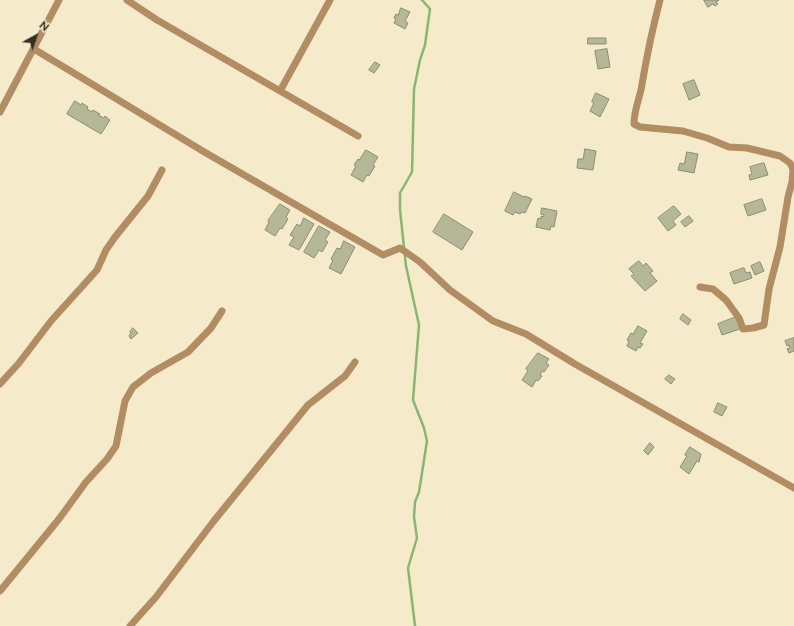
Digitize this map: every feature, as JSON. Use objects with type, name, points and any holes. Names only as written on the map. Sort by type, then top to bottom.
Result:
[{"type":"street","points":[[0,112],[59,0]]},
{"type":"street","points":[[127,0],[157,20],[358,136]]},
{"type":"street","points":[[280,91],[330,0]]},
{"type":"street","points":[[660,0],[634,116],[634,124],[640,127],[683,131],[707,138],[729,147],[747,148],[780,156],[786,159],[793,169],[780,247],[769,289],[764,325],[743,329],[739,318],[726,300],[713,289],[700,287]]},
{"type":"street","points":[[34,49],[206,153],[383,255],[400,248],[420,262],[450,290],[493,321],[526,334],[575,364],[794,488]]},
{"type":"street","points":[[0,384],[19,364],[51,321],[97,270],[106,250],[148,196],[162,170]]},
{"type":"street","points":[[0,590],[59,519],[86,482],[107,459],[116,446],[125,400],[133,387],[151,373],[188,352],[211,328],[222,310]]},
{"type":"street","points":[[130,626],[156,597],[208,528],[308,405],[345,376],[355,362]]},
{"type":"building","points":[[704,0],[719,0],[716,2],[718,4],[715,6],[713,4],[708,7]]},
{"type":"building","points":[[401,8],[410,12],[405,21],[408,23],[405,29],[394,23],[396,19],[394,18],[396,14],[398,15]]},
{"type":"building","points":[[588,38],[606,38],[606,44],[588,44]]},
{"type":"building","points":[[607,49],[610,67],[598,69],[595,51]]},
{"type":"building","points":[[375,62],[380,65],[374,73],[369,70]]},
{"type":"building","points":[[694,80],[700,95],[689,100],[683,84]]},
{"type":"building","points":[[596,93],[609,99],[600,117],[590,111],[594,103],[592,102]]},
{"type":"building","points":[[75,101],[81,105],[82,103],[88,107],[87,109],[92,112],[93,110],[100,114],[98,115],[104,118],[105,116],[110,120],[101,134],[67,114]]},
{"type":"building","points":[[585,149],[596,151],[593,170],[577,168],[578,159],[583,159]]},
{"type":"building","points":[[366,150],[378,157],[369,176],[367,175],[363,182],[351,175],[356,166],[354,165]]},
{"type":"building","points":[[687,152],[698,154],[694,173],[678,170],[680,163],[684,164]]},
{"type":"building","points":[[764,163],[768,175],[750,180],[749,175],[752,174],[750,167]]},
{"type":"building","points":[[514,192],[532,199],[525,213],[522,212],[520,214],[515,212],[513,215],[505,211]]},
{"type":"building","points":[[762,199],[766,210],[748,216],[744,205]]},
{"type":"building","points":[[280,204],[290,210],[286,217],[288,219],[282,229],[280,228],[275,236],[265,230],[269,222],[268,221]]},
{"type":"building","points":[[674,206],[681,214],[673,221],[676,225],[668,231],[658,218]]},
{"type":"building","points":[[542,208],[557,211],[554,227],[551,226],[550,230],[536,227],[538,218],[541,219],[541,216],[544,217],[544,215],[541,214]]},
{"type":"building","points":[[444,214],[473,232],[462,250],[433,232]]},
{"type":"building","points":[[689,216],[693,221],[685,227],[681,222]]},
{"type":"building","points":[[304,218],[314,224],[299,250],[289,245],[294,237],[290,235],[297,224],[300,226]]},
{"type":"building","points":[[319,226],[330,232],[325,240],[328,242],[322,252],[319,250],[314,258],[304,252]]},
{"type":"building","points":[[344,241],[355,247],[341,274],[329,268],[333,260],[331,259],[337,248],[340,249]]},
{"type":"building","points":[[639,261],[643,266],[646,263],[653,271],[650,273],[657,281],[645,291],[631,276],[634,274],[629,269]]},
{"type":"building","points":[[760,262],[764,271],[755,275],[751,266]]},
{"type":"building","points":[[744,268],[746,273],[750,272],[752,278],[734,284],[730,273]]},
{"type":"building","points":[[683,314],[691,320],[688,325],[680,319]]},
{"type":"building","points":[[736,317],[740,329],[722,335],[718,324]]},
{"type":"building","points":[[638,326],[647,331],[640,343],[643,344],[640,348],[638,347],[636,351],[627,346],[629,341],[627,340]]},
{"type":"building","points":[[133,328],[138,333],[131,339],[129,336]]},
{"type":"building","points":[[794,338],[794,351],[789,353],[787,349],[790,348],[789,345],[787,346],[785,341]]},
{"type":"building","points":[[538,353],[549,359],[546,363],[549,365],[544,372],[542,371],[540,375],[542,376],[538,381],[536,380],[532,387],[522,380],[528,371],[526,369]]},
{"type":"building","points":[[669,375],[675,379],[671,384],[665,379]]},
{"type":"building","points":[[718,403],[727,407],[722,416],[714,412]]},
{"type":"building","points":[[650,443],[654,447],[648,455],[644,451]]},
{"type":"building","points":[[690,447],[701,454],[699,462],[697,461],[689,474],[680,467],[687,456],[685,455]]},
{"type":"waterway","points":[[415,626],[408,568],[417,538],[414,517],[415,502],[419,492],[427,441],[424,428],[413,400],[419,325],[406,266],[400,210],[400,193],[412,172],[414,89],[420,60],[425,45],[430,9],[422,0]]}]
